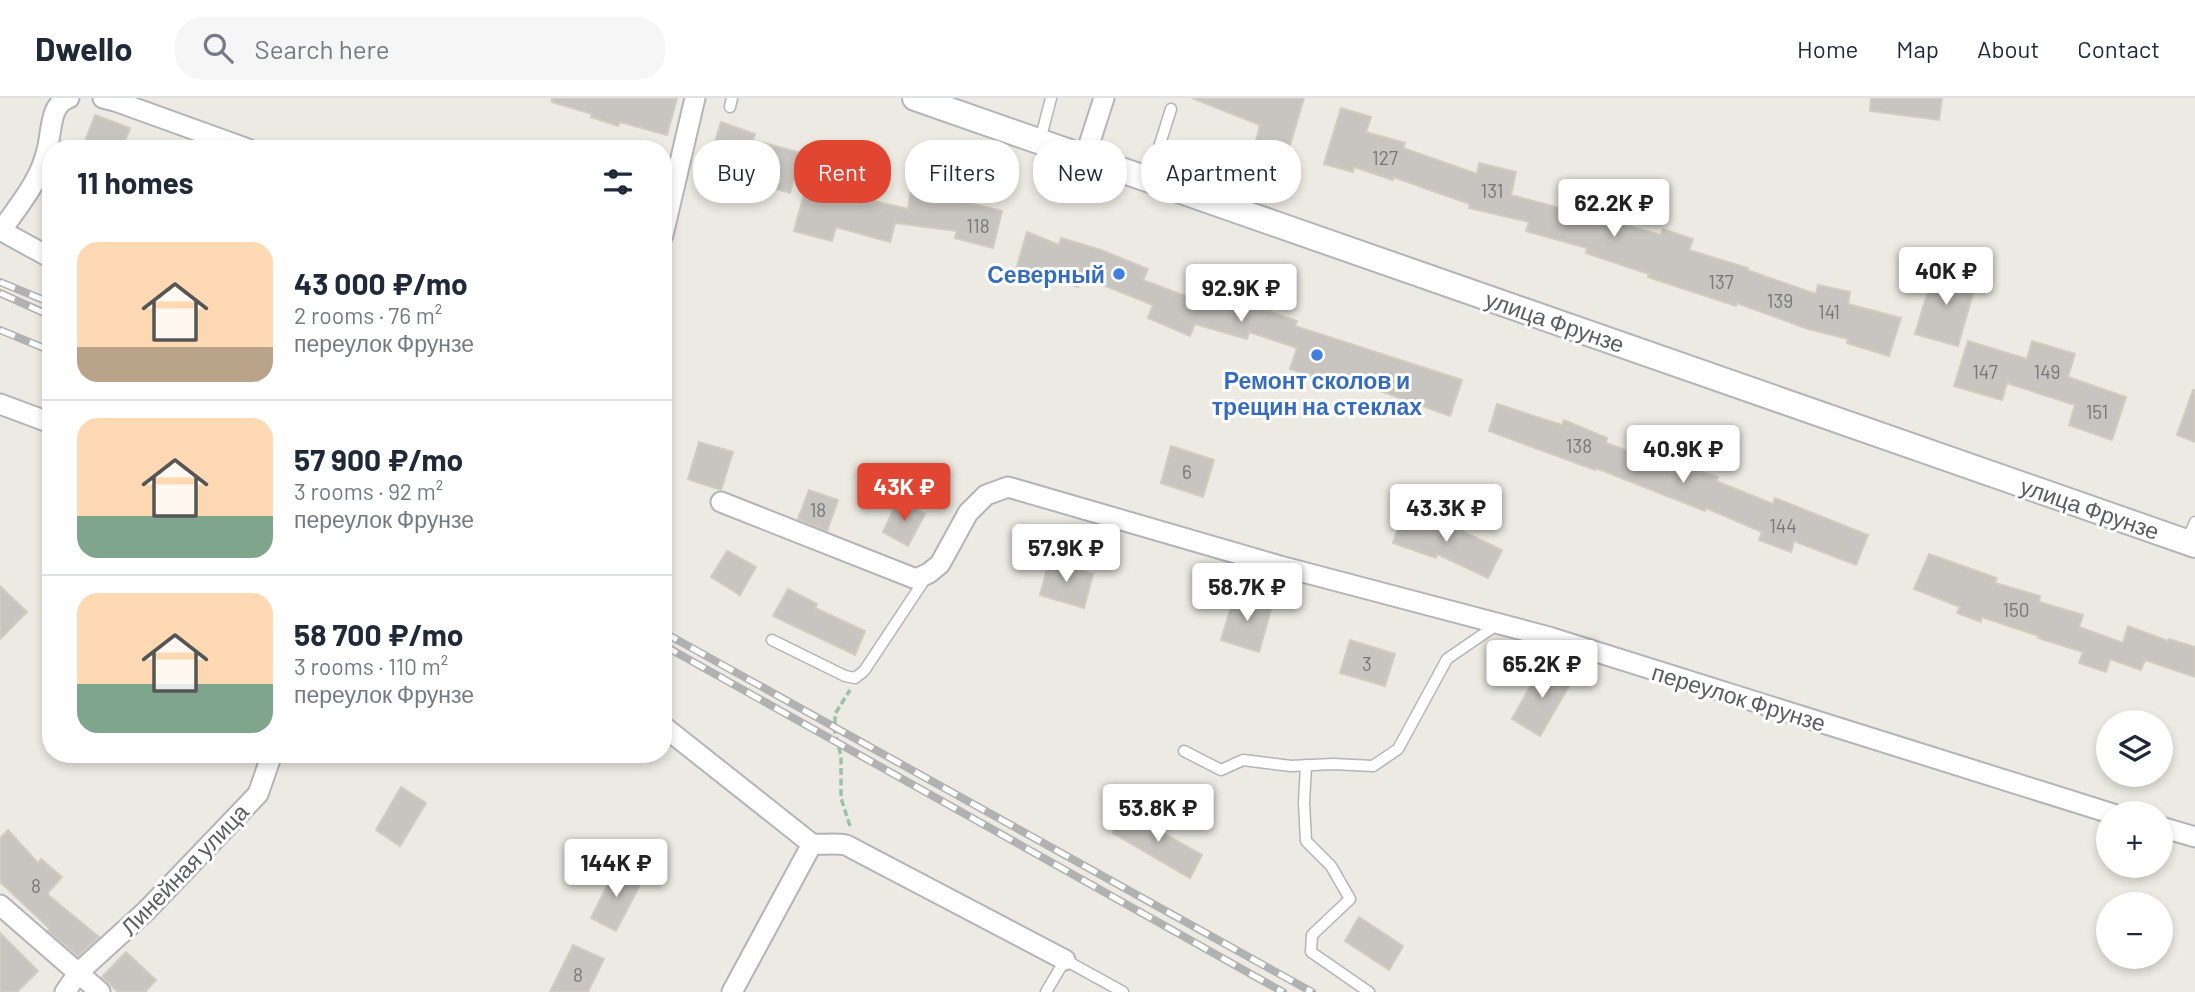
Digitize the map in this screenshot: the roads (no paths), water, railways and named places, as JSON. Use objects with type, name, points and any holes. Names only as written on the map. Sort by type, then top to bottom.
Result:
[{"type":"street","points":[[49,140],[56,107],[69,98]]},
{"type":"street","points":[[103,98],[116,100],[224,140]]},
{"type":"street","points":[[672,196],[695,98]]},
{"type":"street","name":"улица Фрунзе","points":[[915,98],[1034,140]]},
{"type":"street","points":[[1090,140],[1104,98]]},
{"type":"street","points":[[42,164],[34,184],[1,230],[42,253]]},
{"type":"street","name":"улица Фрунзе","points":[[1216,203],[2192,536]]},
{"type":"street","points":[[0,404],[42,420]]},
{"type":"street","name":"переулок Фрунзе","points":[[929,573],[940,564],[968,513],[986,495],[1008,487],[1280,566],[1563,641],[2096,809]]},
{"type":"street","points":[[721,502],[916,579],[929,573]]},
{"type":"street","points":[[672,733],[812,844],[846,845],[1065,960]]},
{"type":"street","name":"Линейная улица","points":[[65,992],[79,972],[146,911],[258,794],[269,763]]},
{"type":"street","points":[[2173,831],[2195,837]]},
{"type":"street","points":[[732,992],[812,844]]},
{"type":"street","points":[[0,905],[100,992]]},
{"type":"lane","points":[[1040,140],[1051,98]]},
{"type":"lane","points":[[1161,140],[1171,109]]},
{"type":"lane","points":[[772,640],[845,676],[855,678],[864,671],[929,573]]},
{"type":"lane","points":[[1184,751],[1221,770],[1243,760],[1291,766],[1373,766],[1398,749],[1447,659],[1498,624]]},
{"type":"lane","points":[[1306,765],[1306,841],[1331,866],[1350,900],[1312,935],[1311,952],[1369,992]]},
{"type":"lane","points":[[1046,992],[1065,960],[1123,992]]},
{"type":"railway","points":[[0,282],[42,299]]},
{"type":"railway","points":[[0,293],[42,312]]},
{"type":"railway","points":[[0,330],[42,347]]},
{"type":"railway","points":[[672,637],[1312,992]]},
{"type":"railway","points":[[672,650],[1283,992]]},
{"type":"place","name":"Северный","points":[[1119,274]]},
{"type":"place","name":"Ремонт сколов и трещин на стеклах","points":[[1317,355]]}]
